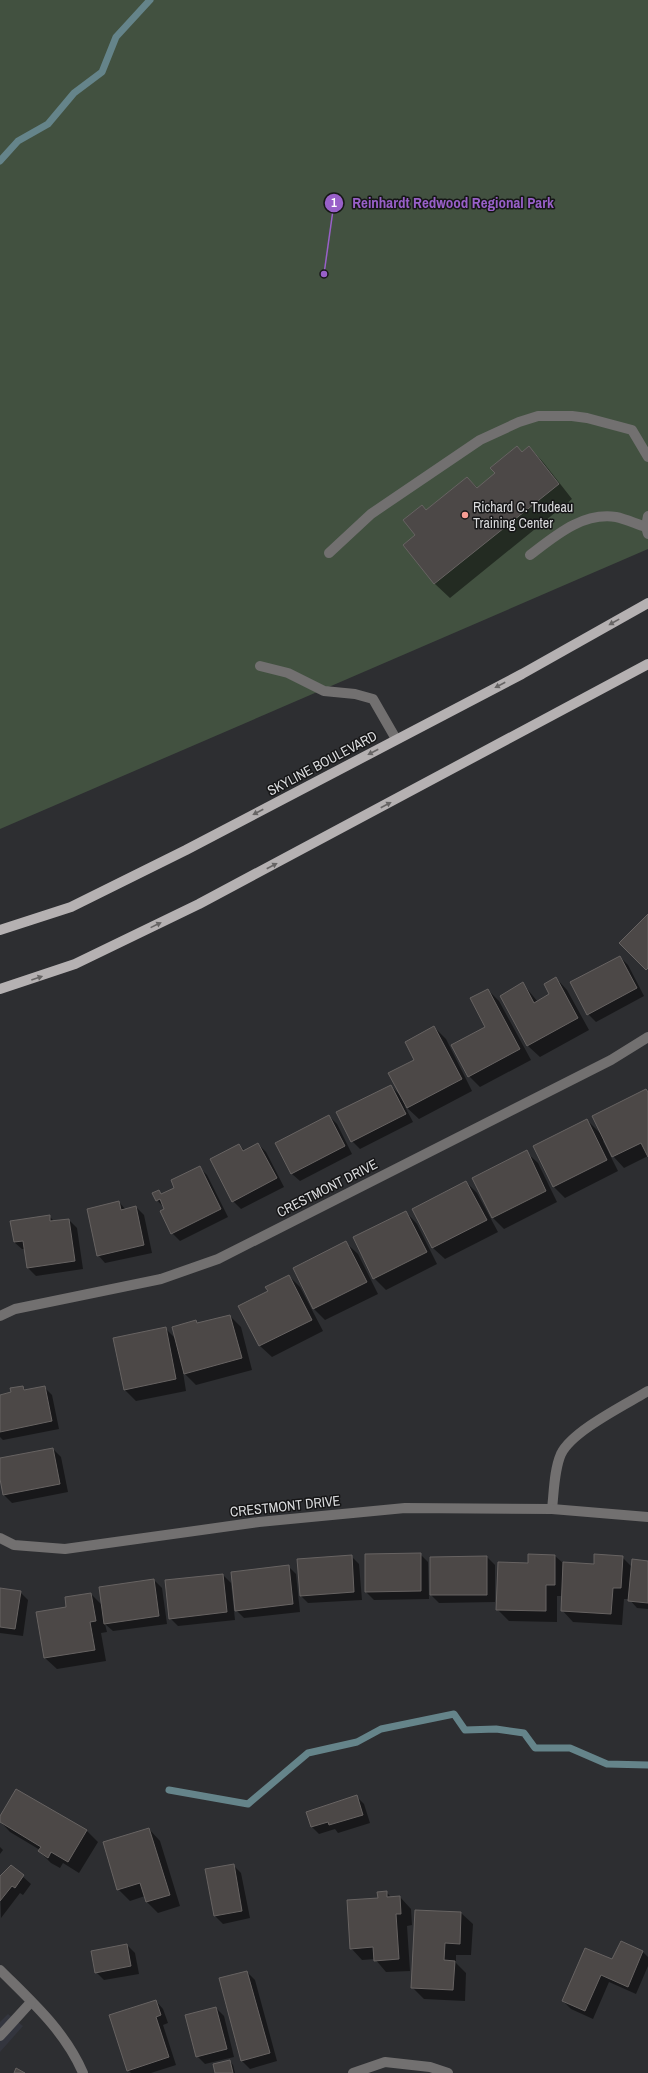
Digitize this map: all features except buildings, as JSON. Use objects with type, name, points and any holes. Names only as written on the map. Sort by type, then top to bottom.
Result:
[{"type":"main road","name":"SKYLINE BOULEVARD","points":[[0,930],[71,907],[193,846],[522,674],[648,603]]},
{"type":"main road","points":[[0,989],[75,964],[199,904],[648,664]]},
{"type":"street","points":[[329,553],[371,514],[480,440],[519,422],[538,416],[572,416],[587,418],[632,430],[648,457]]},
{"type":"street","points":[[530,555],[560,532],[588,518],[616,517],[647,531],[648,516]]},
{"type":"street","points":[[260,666],[288,673],[324,691],[355,694],[373,699],[396,739]]},
{"type":"street","name":"CRESTMONT DRIVE","points":[[0,1316],[14,1309],[161,1279],[218,1259],[611,1060],[648,1037]]},
{"type":"street","points":[[552,1509],[560,1455],[566,1445],[577,1435],[648,1392]]},
{"type":"street","name":"CRESTMONT DRIVE","points":[[0,1538],[14,1545],[65,1549],[259,1522],[405,1508],[552,1509],[648,1517]]},
{"type":"street","points":[[0,1970],[52,2022],[74,2052],[83,2073]]},
{"type":"street","points":[[0,2036],[31,2002]]},
{"type":"street","points":[[352,2073],[385,2062],[430,2067],[448,2073]]},
{"type":"shaded area","points":[[8,2014],[23,2026],[0,2052],[0,2022]]},
{"type":"green space","points":[[0,0],[648,0],[648,549],[0,829]]},
{"type":"waterway","points":[[0,161],[18,141],[48,124],[74,93],[102,72],[116,37],[150,0]]},
{"type":"waterway","points":[[169,1790],[248,1804],[308,1753],[357,1742],[381,1729],[454,1714],[465,1730],[496,1729],[524,1733],[535,1748],[570,1748],[607,1764],[648,1765]]},
{"type":"place","name":"Reinhardt Redwood Regional Park","points":[[324,274]]},
{"type":"place","name":"Richard C. Trudeau Training Center","points":[[465,515]]}]
